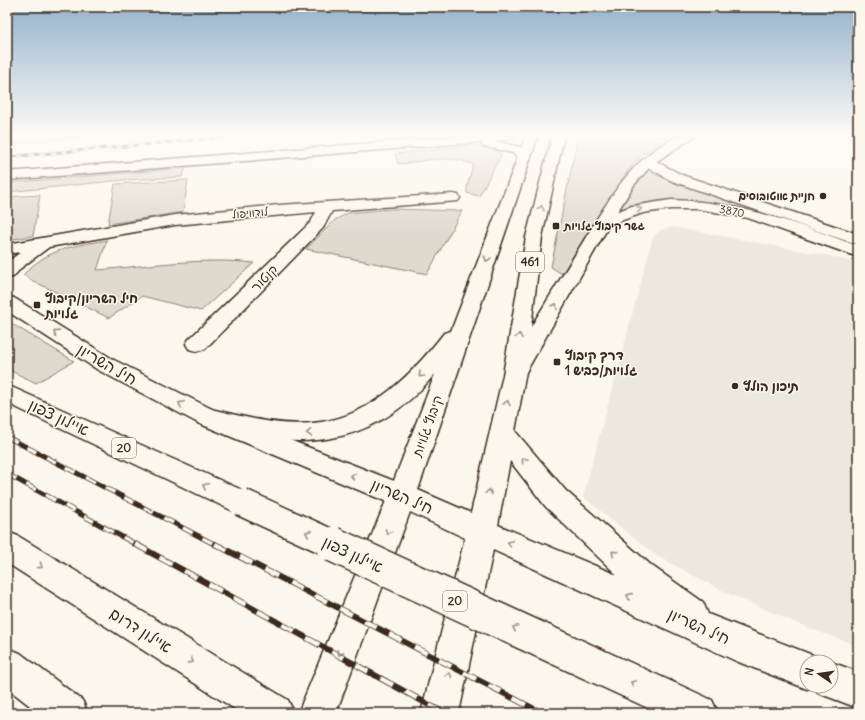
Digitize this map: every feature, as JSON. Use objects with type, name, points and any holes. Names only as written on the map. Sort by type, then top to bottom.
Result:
[{"type":"main road","points":[[7,176],[109,170]]},
{"type":"main road","name":"קיבוץ גלויות","points":[[317,713],[402,496],[520,170]]},
{"type":"main road","name":"461","points":[[482,531],[501,432],[514,375],[534,237],[550,170]]},
{"type":"main road","points":[[514,375],[603,222],[627,183],[640,170]]},
{"type":"main road","points":[[661,170],[678,178],[858,240]]},
{"type":"main road","name":"לודוויפול","points":[[7,249],[128,226],[174,220],[453,198]]},
{"type":"main road","name":"3870","points":[[603,222],[624,213],[644,208],[665,205],[695,205],[757,217],[858,252]]},
{"type":"main road","name":"קנטור","points":[[197,344],[317,225],[323,216],[325,208]]},
{"type":"main road","name":"לודוויפול","points":[[7,273],[15,264],[49,242]]},
{"type":"main road","name":"חיל השריון","points":[[7,302],[106,365],[207,417],[402,496],[748,648],[799,668]]},
{"type":"main road","points":[[207,417],[237,424],[297,433],[322,432],[353,424],[380,410],[398,397],[422,375],[439,356],[469,310]]},
{"type":"main road","name":"איילון צפון","points":[[7,393],[684,706]]},
{"type":"main road","points":[[501,432],[556,499],[641,577],[692,614],[748,648]]},
{"type":"main road","points":[[440,713],[482,531]]},
{"type":"main road","name":"איילון דרום","points":[[7,546],[275,713]]},
{"type":"main road","points":[[7,666],[44,701],[69,713]]},
{"type":"main road","points":[[839,683],[858,690]]},
{"type":"shaded area","points":[[167,170],[185,170],[182,177],[123,180],[7,192],[7,183]]},
{"type":"shaded area","points":[[472,170],[493,170],[479,196],[467,193]]},
{"type":"shaded area","points":[[571,170],[629,170],[562,274],[551,267]]},
{"type":"shaded area","points":[[643,170],[649,170],[658,176],[675,183],[782,218],[780,220],[693,201],[679,200],[653,201],[617,210]]},
{"type":"shaded area","points":[[188,180],[183,212],[108,224],[115,184]]},
{"type":"shaded area","points":[[40,195],[33,236],[7,240],[7,197]]},
{"type":"shaded area","points":[[392,209],[462,211],[427,274],[306,249],[335,220],[348,213]]},
{"type":"shaded area","name":"תיכון הולץ","points":[[673,227],[830,256],[858,264],[858,646],[806,627],[727,593],[657,556],[583,497],[653,237],[660,230]]},
{"type":"shaded area","points":[[107,240],[97,270],[155,264],[215,261],[254,263],[201,311],[142,296],[109,318],[23,275],[32,266],[52,254],[73,247]]},
{"type":"shaded area","points":[[7,321],[74,361],[36,383],[7,369]]},
{"type":"railway","points":[[7,437],[216,545]]},
{"type":"railway","points":[[7,474],[137,545]]},
{"type":"railway","points":[[135,544],[444,713]]},
{"type":"railway","points":[[215,544],[542,713]]},
{"type":"place","name":"חניית אוטובוסים","points":[[823,196]]},
{"type":"place","name":"גשר קיבוץ גלויות","points":[[556,226]]},
{"type":"place","name":"חיל השריון/קיבוץ גלויות","points":[[37,305]]},
{"type":"place","name":"דרך קיבוץ גלויות/כביש 1","points":[[557,362]]},
{"type":"place","name":"תיכון הולץ","points":[[735,386]]}]
